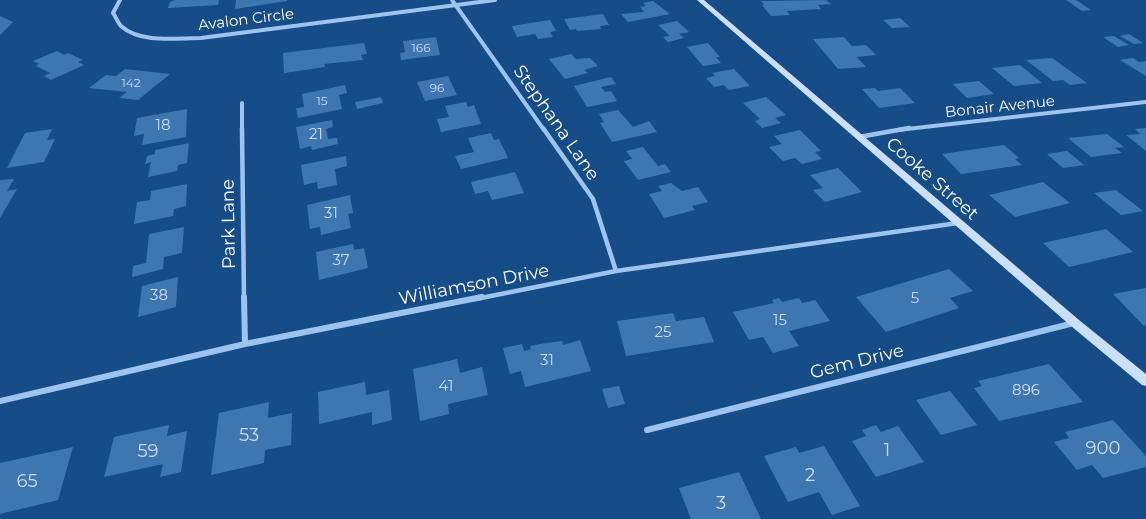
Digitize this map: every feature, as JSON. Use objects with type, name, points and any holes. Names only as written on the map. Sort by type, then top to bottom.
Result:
[{"type":"main road","name":"Cooke Street","points":[[700,0],[1075,323],[1146,381]]},
{"type":"street","name":"Avalon Circle","points":[[120,0],[113,13],[121,26],[138,35],[169,38],[201,38],[495,0]]},
{"type":"street","name":"Stephana Lane","points":[[452,0],[593,199],[616,271]]},
{"type":"street","name":"Bonair Avenue","points":[[858,137],[886,131],[1146,102]]},
{"type":"street","name":"Park Lane","points":[[242,103],[245,344]]},
{"type":"street","name":"Williamson Drive","points":[[0,401],[245,344],[616,271],[958,223]]},
{"type":"street","name":"Gem Drive","points":[[647,430],[1075,323]]},
{"type":"building","points":[[175,0],[219,0],[218,5],[168,8],[170,2]]},
{"type":"building","points":[[236,0],[287,0],[287,1],[235,9]]},
{"type":"building","points":[[826,0],[831,4],[818,5],[821,9],[787,11],[790,15],[771,16],[761,1]]},
{"type":"building","points":[[1066,0],[1076,0],[1091,10],[1082,11]]},
{"type":"building","points":[[653,1],[670,14],[628,22],[621,14],[644,12],[640,7],[646,6],[643,3]]},
{"type":"building","points":[[603,14],[609,25],[600,26],[601,29],[570,30],[564,19]]},
{"type":"building","points":[[0,16],[13,22],[0,35]]},
{"type":"building","points":[[900,18],[910,27],[892,28],[883,20]]},
{"type":"building","points":[[550,20],[556,31],[550,32],[553,37],[538,39],[535,34],[517,37],[512,26]]},
{"type":"building","points":[[677,21],[689,32],[679,34],[684,38],[668,42],[663,37],[670,36],[658,25]]},
{"type":"building","points":[[1129,34],[1143,43],[1134,44],[1120,36]]},
{"type":"building","points":[[1114,36],[1129,45],[1118,47],[1103,37]]},
{"type":"building","points":[[436,37],[440,55],[401,60],[400,53],[405,52],[403,41]]},
{"type":"building","points":[[844,37],[852,46],[866,45],[876,55],[857,57],[866,67],[838,69],[813,39]]},
{"type":"building","points":[[364,43],[367,54],[361,55],[363,60],[324,64],[325,67],[284,73],[283,53]]},
{"type":"building","points":[[708,43],[720,57],[716,57],[721,63],[703,66],[687,47]]},
{"type":"building","points":[[57,51],[64,55],[68,53],[83,60],[78,62],[84,65],[51,80],[44,76],[50,73],[36,66],[39,64],[33,61]]},
{"type":"building","points":[[571,54],[576,59],[590,58],[598,66],[584,70],[588,73],[565,79],[549,59]]},
{"type":"building","points":[[1052,58],[1087,83],[1070,85],[1063,80],[1053,81],[1026,60]]},
{"type":"building","points":[[1133,58],[1139,62],[1146,61],[1146,76],[1120,60]]},
{"type":"building","points":[[1020,65],[1042,83],[1014,86],[992,68]]},
{"type":"building","points":[[125,69],[170,74],[138,100],[119,98],[127,92],[89,88],[106,75],[116,76]]},
{"type":"building","points":[[734,69],[750,86],[729,90],[724,85],[714,87],[706,78],[715,76],[712,73]]},
{"type":"building","points":[[448,76],[457,95],[425,101],[417,82]]},
{"type":"building","points":[[611,77],[616,84],[601,87],[605,92],[611,91],[617,101],[587,107],[574,86]]},
{"type":"building","points":[[979,81],[994,94],[967,98],[953,84]]},
{"type":"building","points":[[345,85],[347,93],[339,95],[342,109],[298,118],[296,108],[304,107],[302,94]]},
{"type":"building","points":[[875,88],[878,91],[900,88],[915,103],[879,108],[862,89]]},
{"type":"building","points":[[381,97],[383,103],[357,109],[355,102]]},
{"type":"building","points":[[766,97],[786,115],[775,118],[781,123],[762,128],[755,121],[760,119],[743,103]]},
{"type":"building","points":[[466,102],[468,107],[474,105],[481,124],[441,132],[437,119],[449,117],[445,106]]},
{"type":"building","points":[[187,109],[186,137],[142,145],[144,134],[134,136],[137,118]]},
{"type":"building","points":[[618,110],[633,127],[649,121],[657,132],[612,142],[600,123],[604,122],[599,114]]},
{"type":"building","points":[[332,120],[333,127],[326,129],[328,139],[337,138],[338,144],[312,150],[311,146],[300,149],[296,127]]},
{"type":"building","points":[[1146,128],[1146,151],[1126,135],[1140,134],[1135,129]]},
{"type":"building","points":[[52,129],[47,140],[55,139],[44,162],[7,168],[25,133]]},
{"type":"building","points":[[800,130],[821,151],[815,152],[822,159],[802,164],[795,158],[783,161],[769,147],[782,144],[774,136]]},
{"type":"building","points":[[491,133],[494,140],[499,139],[508,158],[461,169],[455,156],[474,152],[468,138]]},
{"type":"building","points":[[1107,134],[1124,147],[1115,148],[1122,153],[1091,157],[1068,138]]},
{"type":"building","points":[[189,143],[187,163],[178,165],[177,171],[148,177],[151,162],[145,164],[147,156],[155,154],[155,150]]},
{"type":"building","points":[[1004,145],[1019,158],[1015,159],[1022,165],[961,174],[942,154]]},
{"type":"building","points":[[643,147],[658,166],[665,164],[671,172],[638,180],[624,161],[632,159],[626,151]]},
{"type":"building","points":[[1067,151],[1084,165],[1063,168],[1047,154]]},
{"type":"building","points":[[346,156],[347,166],[335,169],[337,185],[318,189],[317,182],[304,185],[301,165]]},
{"type":"building","points":[[838,168],[862,192],[825,202],[813,190],[823,188],[810,175]]},
{"type":"building","points":[[515,172],[524,193],[492,200],[488,191],[475,194],[471,182]]},
{"type":"building","points":[[14,179],[7,191],[17,189],[0,218],[0,180]]},
{"type":"building","points":[[1043,182],[1070,203],[1015,217],[989,195]]},
{"type":"building","points":[[671,183],[682,191],[698,187],[708,202],[692,206],[695,210],[664,218],[649,194],[662,191],[658,186]]},
{"type":"building","points":[[187,184],[186,206],[174,209],[173,216],[134,224],[137,202],[150,200],[151,191]]},
{"type":"building","points":[[1116,190],[1143,211],[1121,215],[1094,193]]},
{"type":"building","points":[[350,195],[353,213],[348,214],[351,228],[321,235],[320,227],[310,229],[307,205]]},
{"type":"building","points":[[184,227],[182,253],[164,257],[163,269],[132,277],[133,266],[146,263],[149,234]]},
{"type":"building","points":[[1106,229],[1133,252],[1069,267],[1043,243]]},
{"type":"building","points":[[353,244],[354,250],[364,248],[368,268],[319,280],[316,252]]},
{"type":"building","points":[[949,269],[973,291],[950,298],[959,308],[886,332],[856,297]]},
{"type":"building","points":[[178,277],[176,307],[138,317],[142,286]]},
{"type":"building","points":[[1146,288],[1146,325],[1144,326],[1113,294]]},
{"type":"building","points":[[779,298],[782,302],[799,298],[802,303],[815,300],[830,321],[789,331],[799,346],[773,353],[763,337],[749,340],[733,312],[774,303],[772,300]]},
{"type":"building","points":[[673,313],[676,321],[704,317],[714,342],[626,356],[617,321]]},
{"type":"building","points":[[580,340],[591,371],[525,387],[521,371],[510,374],[503,348],[522,344],[524,351],[531,349],[530,346],[540,344],[562,341],[563,345]]},
{"type":"building","points":[[457,359],[460,373],[482,367],[488,395],[448,404],[449,414],[420,421],[413,369]]},
{"type":"building","points":[[1049,364],[1083,402],[999,421],[974,388],[982,386],[978,381]]},
{"type":"building","points":[[365,382],[366,395],[389,390],[392,420],[372,425],[372,412],[319,424],[318,392]]},
{"type":"building","points":[[619,386],[625,404],[608,408],[602,389]]},
{"type":"building","points":[[950,391],[977,425],[941,435],[916,400]]},
{"type":"building","points":[[269,402],[268,418],[292,413],[291,445],[265,450],[264,463],[211,475],[219,413]]},
{"type":"building","points":[[1113,420],[1146,456],[1146,467],[1103,478],[1092,465],[1077,470],[1054,442],[1069,438],[1065,432]]},
{"type":"building","points":[[169,425],[167,436],[187,431],[181,472],[160,477],[163,464],[104,477],[114,437]]},
{"type":"building","points":[[876,425],[881,432],[898,426],[924,462],[876,477],[852,441],[866,436],[862,430]]},
{"type":"building","points":[[824,446],[860,506],[832,515],[819,492],[788,502],[764,456],[796,447],[799,453]]},
{"type":"building","points":[[73,447],[58,500],[0,514],[0,463]]},
{"type":"building","points":[[739,472],[761,519],[691,519],[679,488]]}]
